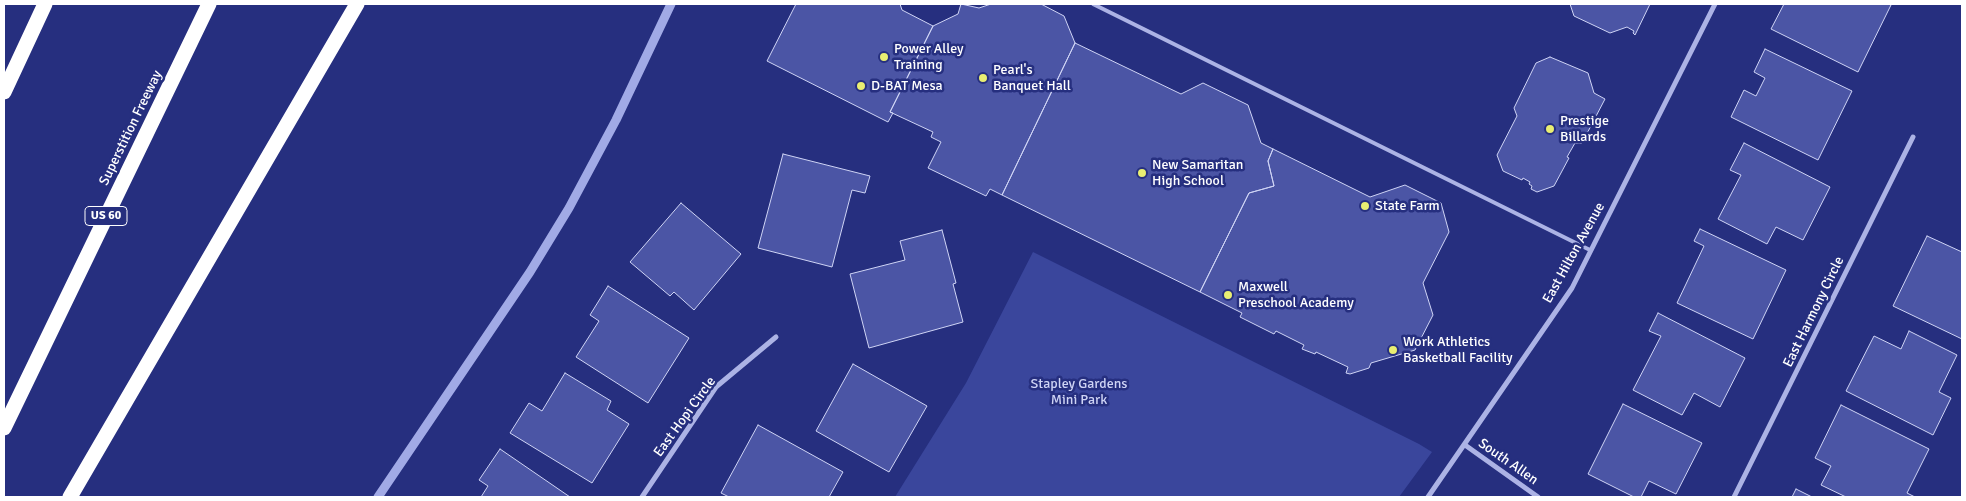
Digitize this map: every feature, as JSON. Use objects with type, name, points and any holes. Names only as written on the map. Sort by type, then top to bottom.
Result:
[{"type":"highway","points":[[4,92],[45,4]]},
{"type":"highway","name":"Superstition Freeway","points":[[4,428],[208,4]]},
{"type":"highway","points":[[70,497],[357,4]]},
{"type":"street","name":"East Hilton Avenue","points":[[1428,497],[1572,288],[1715,4]]},
{"type":"street","name":"East Harmony Circle","points":[[1734,497],[1913,137]]},
{"type":"street","name":"East Hopi Circle","points":[[642,497],[716,387],[776,337]]},
{"type":"street","name":"South Allen","points":[[1465,445],[1538,497]]},
{"type":"lane","points":[[1093,4],[1590,250]]},
{"type":"green space","name":"Stapley Gardens Mini Park","points":[[1033,252],[1432,452],[1399,497],[895,497],[966,383]]},
{"type":"building","name":"D-BAT Mesa","points":[[796,4],[900,4],[902,10],[933,26],[890,112],[893,113],[888,122],[767,61]]},
{"type":"building","name":"Pearl's Banquet Hall","points":[[961,4],[979,8],[991,4],[1041,4],[1064,16],[1075,43],[1002,195],[990,189],[986,196],[928,168],[941,142],[931,137],[933,132],[890,112],[933,26],[958,14]]},
{"type":"building","points":[[1570,4],[1650,4],[1635,35],[1634,31],[1627,27],[1610,33],[1574,16]]},
{"type":"building","points":[[1784,4],[1891,5],[1858,72],[1771,29]]},
{"type":"building","name":"New Samaritan High School","points":[[1075,43],[1181,94],[1203,83],[1248,105],[1261,143],[1273,149],[1268,161],[1274,186],[1249,193],[1200,292],[1002,195]]},
{"type":"building","points":[[1765,49],[1852,91],[1818,160],[1731,117],[1744,90],[1756,96],[1765,78],[1754,72]]},
{"type":"building","name":"Prestige Billards","points":[[1550,57],[1588,73],[1594,93],[1605,99],[1582,143],[1575,143],[1554,186],[1537,192],[1531,189],[1530,182],[1503,171],[1497,155],[1517,116],[1514,108],[1536,63]]},
{"type":"building","points":[[1744,143],[1830,187],[1803,240],[1776,227],[1767,244],[1718,219],[1741,175],[1730,170]]},
{"type":"building","points":[[1273,149],[1370,197],[1405,185],[1441,203],[1449,232],[1423,283],[1433,315],[1415,350],[1371,363],[1369,368],[1350,374],[1346,373],[1348,367],[1316,352],[1315,354],[1302,349],[1304,345],[1276,331],[1274,334],[1240,317],[1242,313],[1200,292],[1249,193],[1274,186],[1268,161]]},
{"type":"building","points":[[783,154],[870,176],[865,193],[852,190],[832,267],[758,248]]},
{"type":"building","points":[[681,203],[741,254],[694,310],[674,292],[670,296],[630,262]]},
{"type":"building","points":[[1700,229],[1786,270],[1753,339],[1677,303],[1704,246],[1694,241]]},
{"type":"building","points":[[942,230],[956,283],[953,284],[963,322],[869,348],[850,274],[905,260],[900,241]]},
{"type":"building","points":[[1927,236],[1962,252],[1962,339],[1893,306]]},
{"type":"building","points":[[608,286],[689,338],[648,403],[576,357],[599,321],[590,315]]},
{"type":"building","points":[[1658,313],[1745,358],[1720,407],[1694,393],[1682,415],[1633,390],[1661,336],[1649,331]]},
{"type":"building","points":[[1909,331],[1957,355],[1939,392],[1951,398],[1933,435],[1846,391],[1874,336],[1901,349]]},
{"type":"building","points":[[853,364],[927,406],[889,472],[816,431]]},
{"type":"building","points":[[565,373],[611,401],[607,410],[629,424],[592,483],[510,433],[529,403],[542,411]]},
{"type":"building","points":[[1623,404],[1702,443],[1676,494],[1649,481],[1641,497],[1634,497],[1588,474]]},
{"type":"building","points":[[1841,405],[1929,449],[1907,493],[1915,497],[1846,497],[1821,485],[1831,466],[1815,458]]},
{"type":"building","points":[[758,425],[843,472],[829,497],[729,497],[721,493]]},
{"type":"building","points":[[500,449],[570,497],[481,497],[488,486],[479,480]]},
{"type":"building","points":[[1796,489],[1812,497],[1792,497]]},
{"type":"waterway","points":[[378,497],[530,272],[569,208],[616,120],[671,4]]},
{"type":"place","name":"Power Alley Training","points":[[884,57]]},
{"type":"place","name":"Pearl's Banquet Hall","points":[[983,78]]},
{"type":"place","name":"D-BAT Mesa","points":[[861,86]]},
{"type":"place","name":"Prestige Billards","points":[[1550,129]]},
{"type":"place","name":"New Samaritan High School","points":[[1142,173]]},
{"type":"place","name":"State Farm","points":[[1365,206]]},
{"type":"place","name":"Maxwell Preschool Academy","points":[[1228,295]]},
{"type":"place","name":"Work Athletics Basketball Facility","points":[[1393,350]]}]
